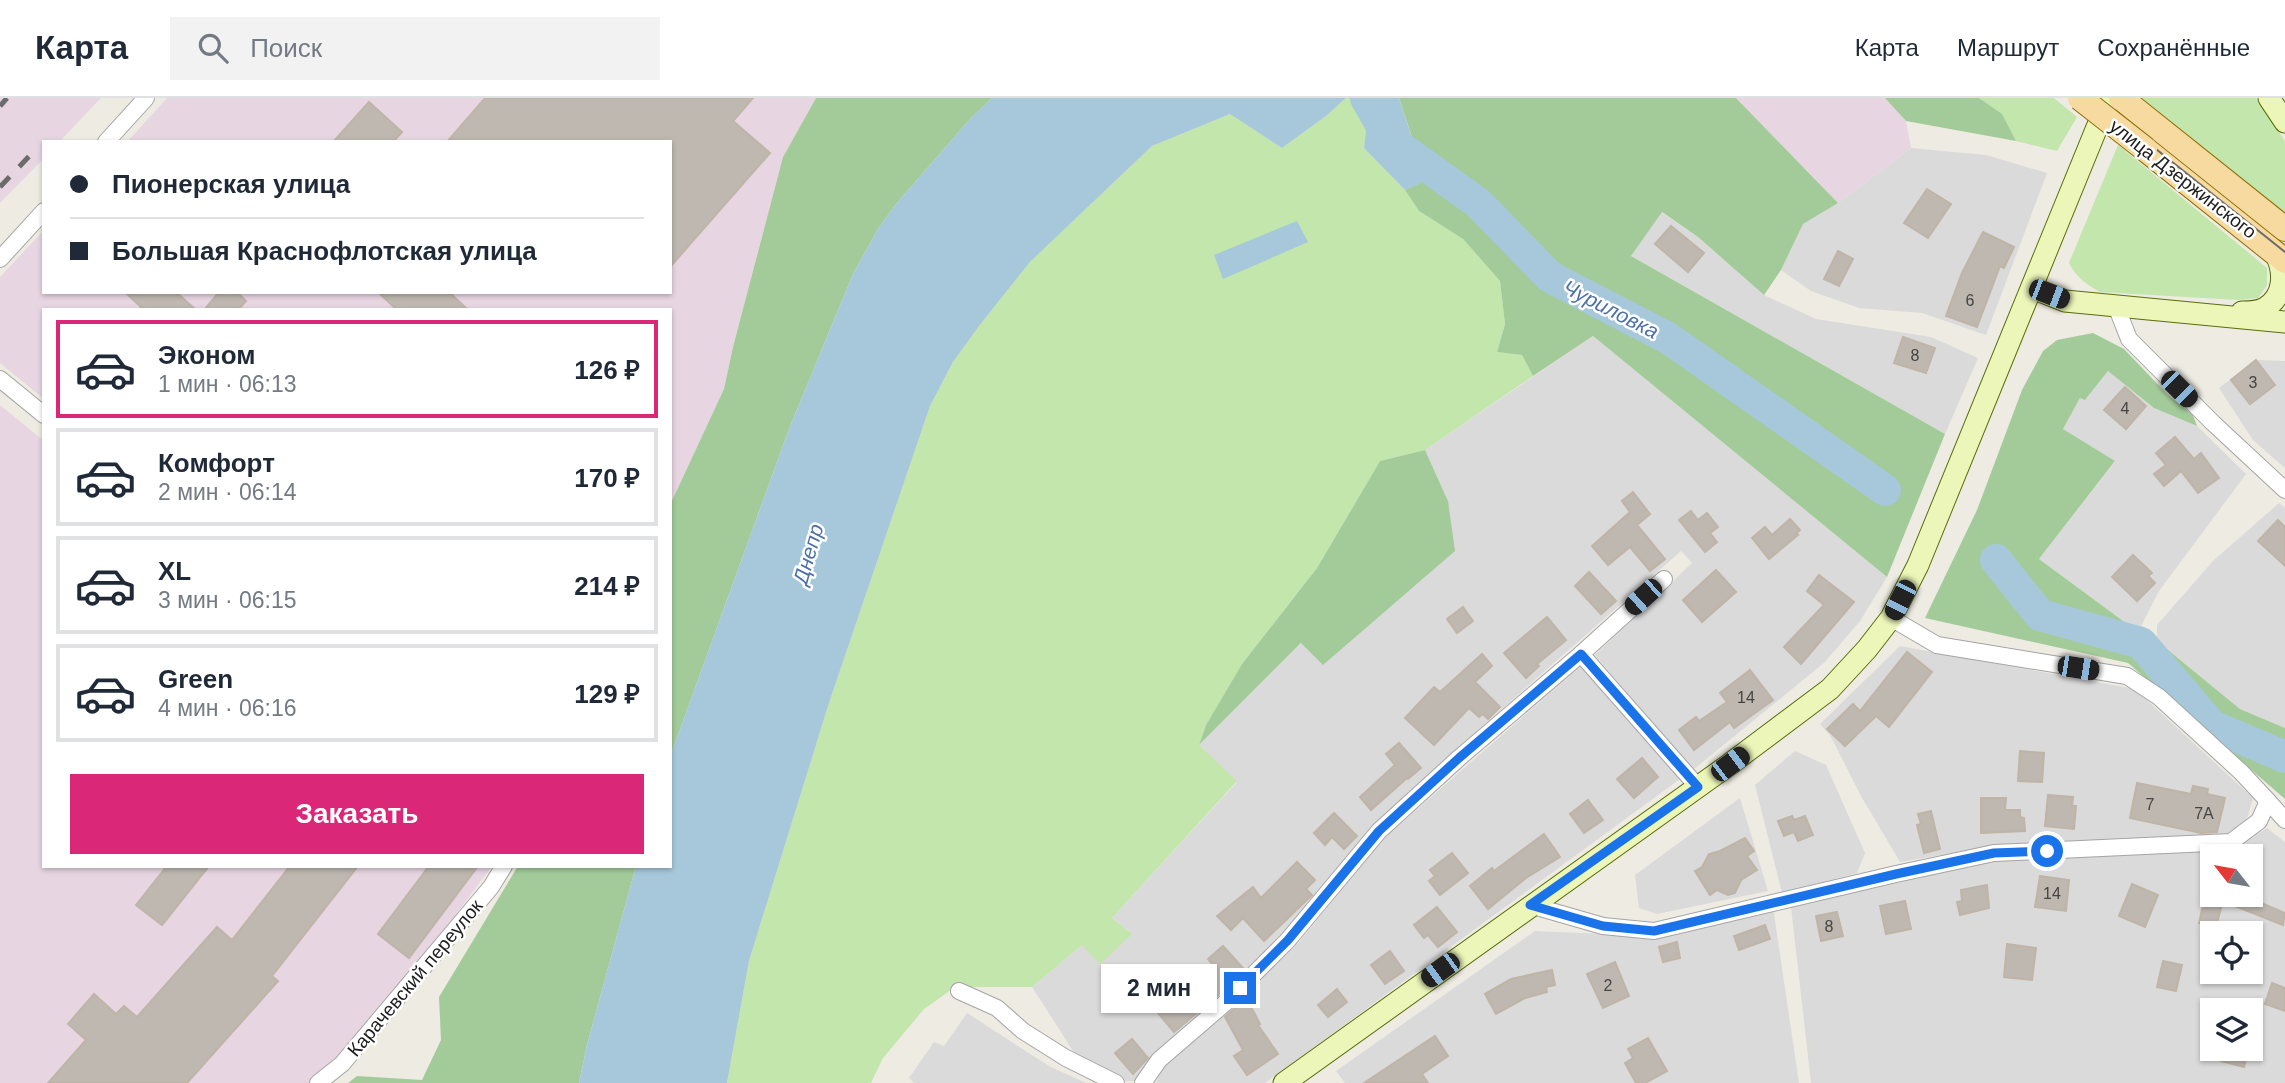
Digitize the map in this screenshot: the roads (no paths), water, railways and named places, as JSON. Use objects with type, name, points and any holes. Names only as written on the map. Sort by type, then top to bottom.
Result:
[{"type":"main road","name":"улица Дзержинского","points":[[2080,98],[2280,257]]},
{"type":"main road","points":[[1284,1083],[1698,787],[1830,689],[1867,649],[1891,618],[1918,565],[2109,98]]},
{"type":"main road","name":"улица Дзержинского","points":[[2121,98],[2282,225]]},
{"type":"main road","points":[[2269,98],[2285,122]]},
{"type":"main road","points":[[2208,316],[2263,310],[2276,299],[2283,282],[2280,257]]},
{"type":"main road","points":[[2032,288],[2065,300],[2285,322]]},
{"type":"street","points":[[108,140],[146,98]]},
{"type":"street","points":[[0,259],[42,213]]},
{"type":"street","points":[[2116,306],[2129,339],[2285,490]]},
{"type":"street","points":[[0,379],[42,413]]},
{"type":"street","points":[[1143,1083],[1159,1060],[1224,1004],[1288,940],[1379,831],[1664,579]]},
{"type":"street","points":[[1891,618],[1937,645],[2127,676],[2159,697],[2241,772],[2285,820]]},
{"type":"street","points":[[1581,654],[1698,787]]},
{"type":"street","points":[[1530,905],[1603,926],[1654,931],[1994,853],[2231,842],[2259,821],[2268,801]]},
{"type":"street","name":"Карачевский переулок","points":[[318,1083],[342,1064],[491,887],[503,868]]},
{"type":"street","points":[[959,991],[996,1008],[1023,1031],[1066,1058],[1116,1083]]},
{"type":"water","name":"Днепр","points":[[992,98],[1346,98],[1282,148],[1230,114],[1152,146],[1030,262],[979,326],[953,362],[930,406],[828,706],[749,961],[727,1083],[579,1083],[635,868],[672,868],[672,751],[789,429],[853,274],[878,229],[896,204],[971,118]]},
{"type":"water","points":[[1356,98],[1399,98],[1426,181],[1405,190],[1364,148],[1368,111]]},
{"type":"water","points":[[1297,221],[1308,242],[1223,279],[1214,255]]},
{"type":"waterway","name":"Чуриловка","points":[[1366,98],[1390,140],[1478,203],[1550,277],[1668,338],[1885,490]]},
{"type":"waterway","name":"Чуриловка","points":[[1996,560],[2040,615],[2141,643],[2212,726],[2285,757]]},
{"type":"tram line","points":[[2092,98],[2285,252]]},
{"type":"railway","points":[[0,106],[7,98]]},
{"type":"railway","points":[[0,187],[35,150]]}]
